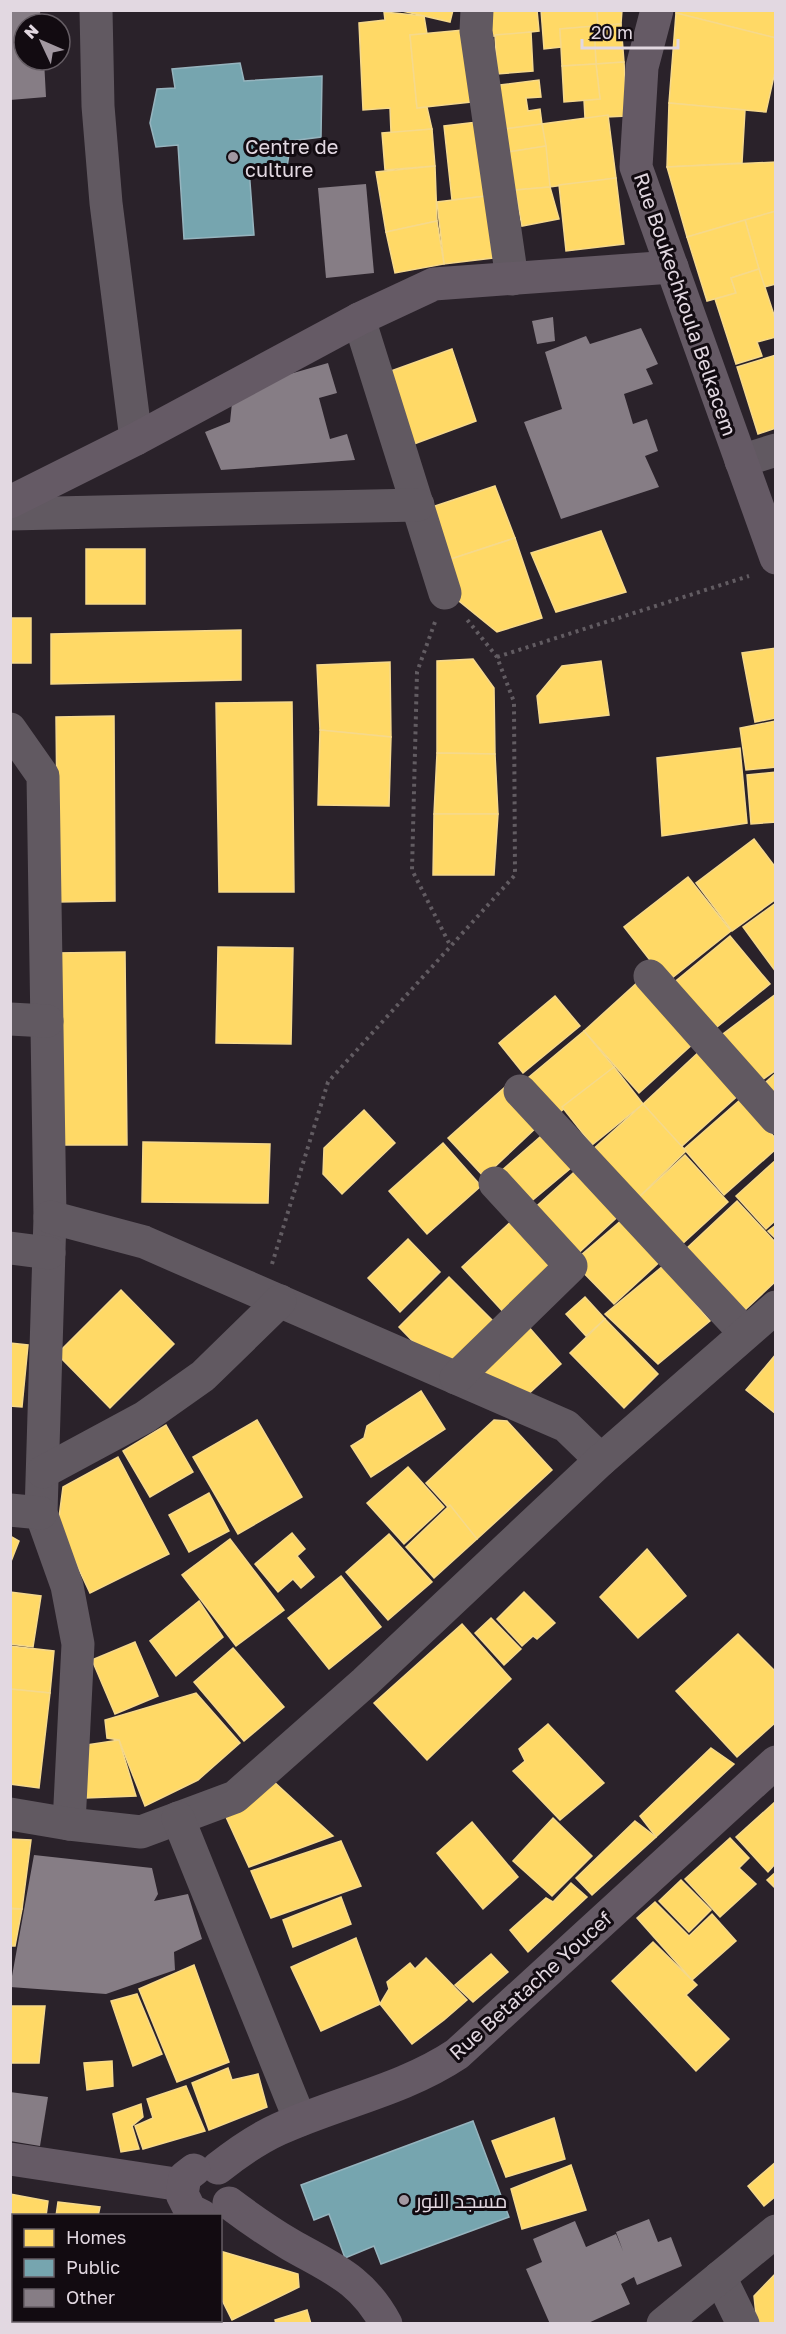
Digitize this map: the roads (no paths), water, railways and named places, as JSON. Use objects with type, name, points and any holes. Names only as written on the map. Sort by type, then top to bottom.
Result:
[{"type":"street","points":[[96,10],[98,106],[106,203],[136,439]]},
{"type":"street","points":[[477,10],[476,31],[512,279]]},
{"type":"street","name":"Rue Boukechkoula Belkacem","points":[[657,10],[642,67],[636,167],[741,462],[764,566]]},
{"type":"street","points":[[10,502],[136,439],[359,319],[434,284],[672,267]]},
{"type":"street","points":[[359,319],[445,593]]},
{"type":"street","points":[[741,462],[776,450]]},
{"type":"street","points":[[10,514],[418,505]]},
{"type":"street","points":[[10,729],[43,776],[50,1217],[43,1472],[26,1511],[67,1586],[78,1644],[69,1824]]},
{"type":"street","points":[[650,976],[776,1118]]},
{"type":"street","points":[[10,1019],[47,1021]]},
{"type":"street","points":[[520,1091],[745,1333]]},
{"type":"street","points":[[456,1378],[571,1266],[495,1183]]},
{"type":"street","points":[[50,1217],[144,1242],[566,1426],[601,1460]]},
{"type":"street","points":[[10,1248],[49,1253]]},
{"type":"street","points":[[43,1472],[145,1417],[203,1376],[272,1298]]},
{"type":"street","points":[[10,1814],[69,1824],[141,1832],[235,1797],[365,1682],[601,1460],[776,1307]]},
{"type":"street","name":"Rue Betatache Youcef","points":[[218,2168],[257,2140],[300,2120],[421,2075],[457,2054],[776,1762]]},
{"type":"street","points":[[178,1818],[300,2120]]},
{"type":"street","points":[[10,2159],[182,2185]]},
{"type":"street","points":[[214,2211],[232,2194],[231,2183],[218,2168],[209,2166],[192,2171],[182,2185],[184,2203],[190,2210],[214,2211],[268,2231],[349,2278],[377,2307],[386,2324]]},
{"type":"street","points":[[663,2324],[776,2231]]},
{"type":"street","points":[[720,2277],[743,2324]]},
{"type":"place","name":"Centre de culture","points":[[233,157]]},
{"type":"place","name":"مسجد النور","points":[[404,2200]]}]
